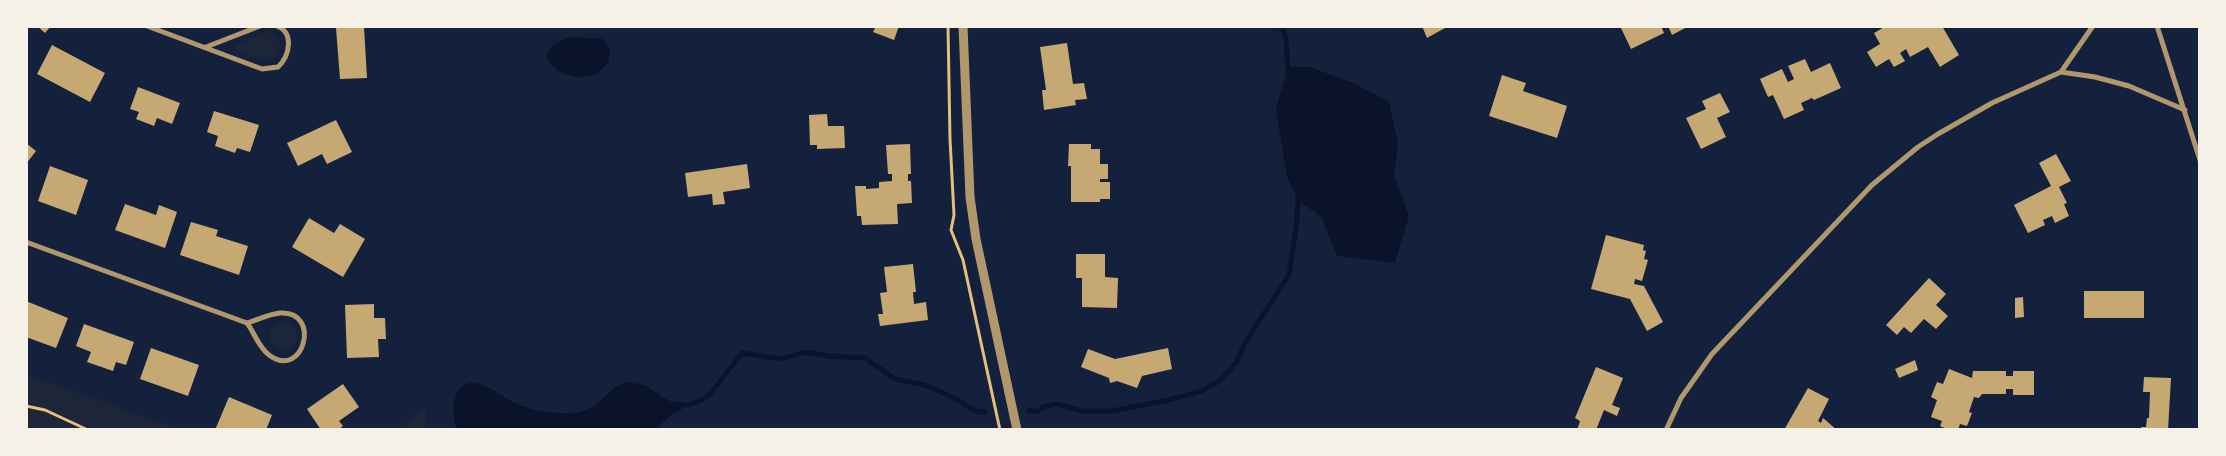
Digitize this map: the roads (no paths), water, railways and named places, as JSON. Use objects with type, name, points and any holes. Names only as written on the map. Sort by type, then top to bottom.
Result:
[{"type":"street","points":[[147,26],[262,69],[278,67],[288,55],[289,47],[285,33],[277,26]]},
{"type":"street","points":[[206,47],[260,26]]},
{"type":"street","points":[[963,26],[965,122],[971,206],[976,239],[1017,430]]},
{"type":"street","points":[[1666,430],[1681,398],[1712,354],[1872,185],[1918,147],[1938,134],[1992,103],[2061,72],[2093,26]]},
{"type":"street","points":[[2157,26],[2200,160]]},
{"type":"street","points":[[2061,72],[2095,77],[2129,86],[2185,110]]},
{"type":"street","points":[[26,242],[247,323],[281,313],[290,315],[298,319],[303,327],[306,336],[304,345],[299,353],[292,358],[276,359],[267,354],[247,323]]},
{"type":"waterway","points":[[1281,26],[1286,39],[1288,72]]},
{"type":"waterway","points":[[1028,411],[1038,411],[1043,407],[1056,404],[1082,411],[1112,411],[1169,400],[1202,391],[1219,381],[1236,363],[1246,341],[1289,275],[1297,221],[1298,195]]},
{"type":"waterway","points":[[688,405],[702,400],[710,394],[742,353],[780,359],[806,352],[828,356],[865,358],[895,379],[925,385],[952,397],[975,411],[985,412]]}]
